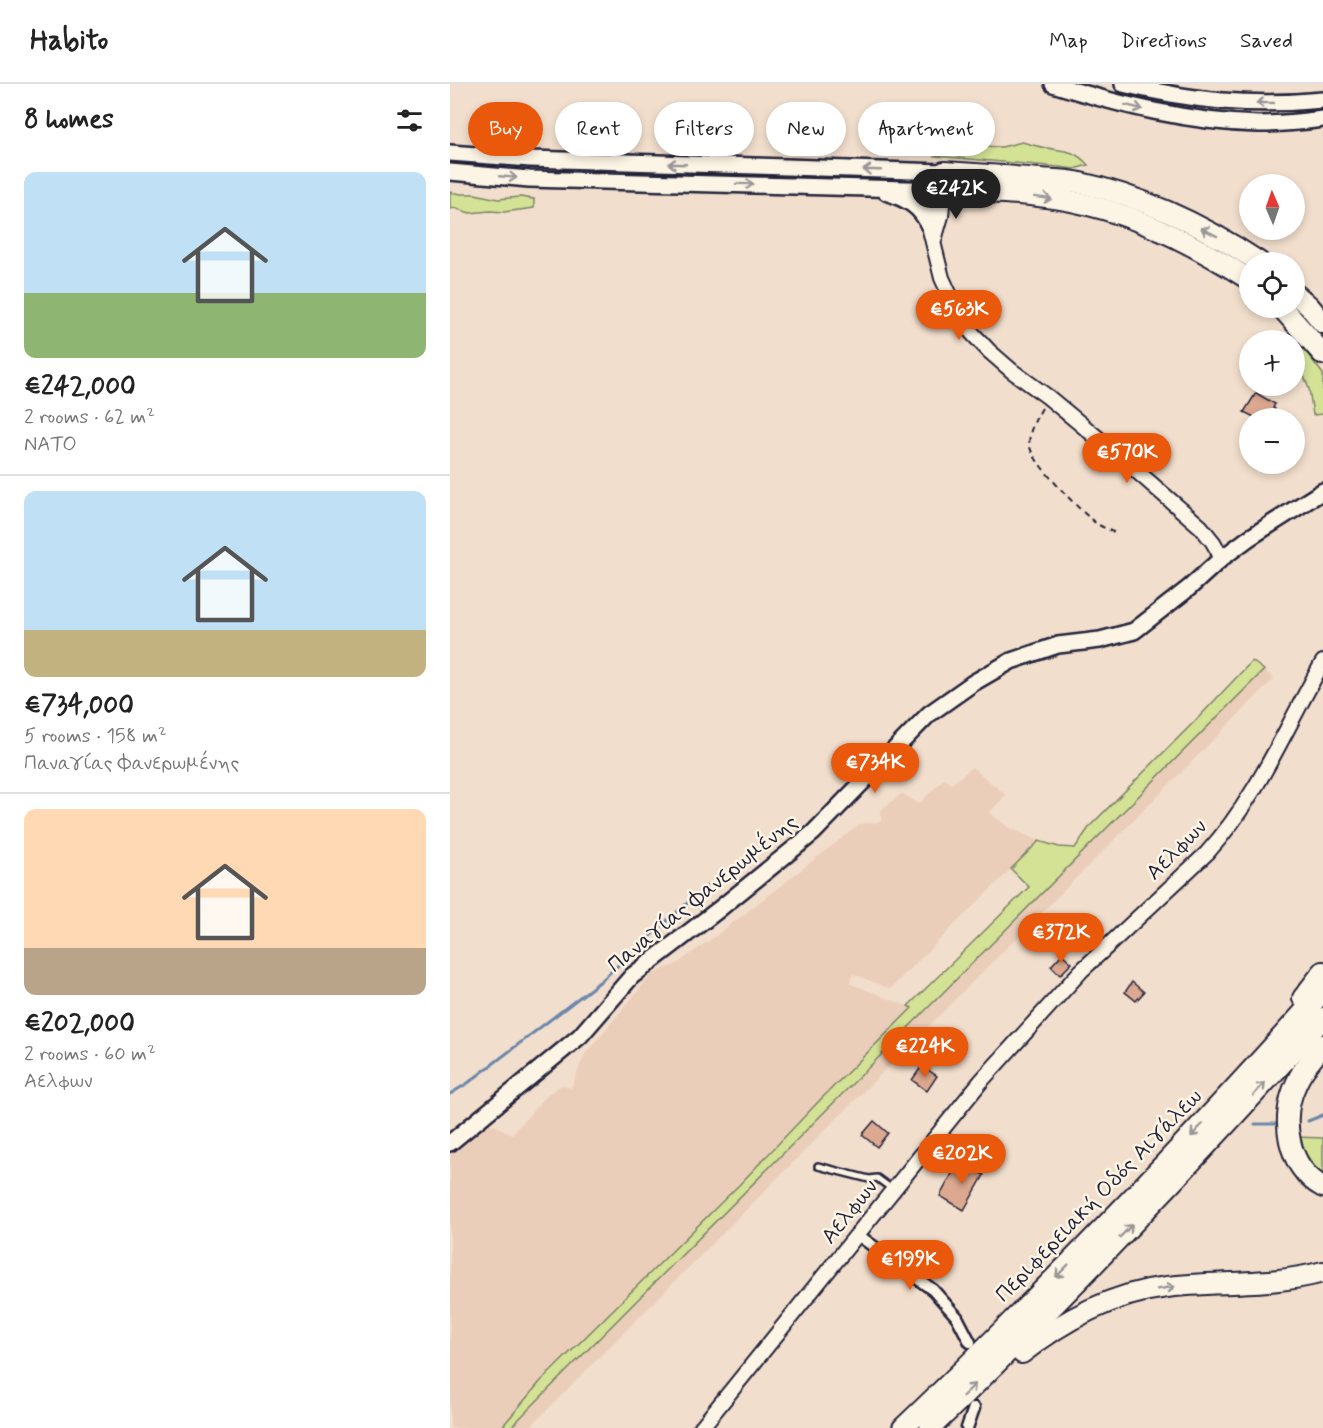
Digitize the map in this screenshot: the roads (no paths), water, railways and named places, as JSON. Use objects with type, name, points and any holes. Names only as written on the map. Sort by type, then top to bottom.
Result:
[{"type":"highway","points":[[937,181],[1074,182],[1123,194],[1168,211],[1243,252]]},
{"type":"highway","points":[[937,181],[1070,201],[1118,213],[1161,229],[1239,273]]},
{"type":"highway","points":[[1305,303],[1323,323]]},
{"type":"highway","points":[[1292,318],[1323,354]]},
{"type":"highway","points":[[1289,1029],[1301,1001],[1323,972]]},
{"type":"highway","name":"Περιφερειακή Οδός Αιγάλεω","points":[[903,1428],[983,1351],[1123,1209],[1323,992]]},
{"type":"highway","name":"Περιφερειακή Οδός Αιγάλεω","points":[[930,1428],[997,1363],[1161,1195],[1323,1018]]},
{"type":"highway","points":[[1323,1045],[1296,1084],[1289,1102],[1288,1121],[1289,1140],[1294,1155],[1303,1169],[1323,1187]]},
{"type":"highway","points":[[997,1363],[1019,1355],[1041,1338],[1094,1308],[1131,1295],[1166,1287],[1263,1282],[1323,1272]]},
{"type":"main road","points":[[1053,84],[1137,108],[1220,122],[1294,123],[1323,119]]},
{"type":"main road","points":[[1123,84],[1223,102],[1260,104],[1323,100]]},
{"type":"main road","points":[[450,153],[937,181]]},
{"type":"main road","points":[[450,172],[529,178],[875,188],[937,181]]},
{"type":"main road","points":[[875,188],[902,197],[917,206],[929,226]]},
{"type":"main road","name":"Παναγίας Φανερωμένης","points":[[450,1143],[580,1035],[632,976],[813,833],[929,714],[973,683],[1011,661],[1058,645],[1100,640],[1134,631],[1189,588],[1222,558],[1323,490]]},
{"type":"street","points":[[937,181],[928,214],[929,226],[942,278],[959,315],[972,333],[1012,371],[1117,454],[1201,527],[1214,542],[1222,558]]},
{"type":"street","points":[[934,243],[941,216],[937,181]]},
{"type":"street","name":"Αελφων","points":[[701,1428],[982,1080],[1082,971],[1207,853],[1225,833],[1255,788],[1323,662]]},
{"type":"street","points":[[858,1235],[933,1290],[957,1317],[970,1342]]},
{"type":"street","points":[[967,1428],[974,1408]]},
{"type":"lane","points":[[818,1166],[869,1179],[877,1178],[894,1190]]},
{"type":"waterway","points":[[450,1094],[468,1083],[602,980],[707,886]]},
{"type":"waterway","points":[[1308,1121],[1323,1115]]},
{"type":"waterway","points":[[1255,1124],[1280,1124]]}]
